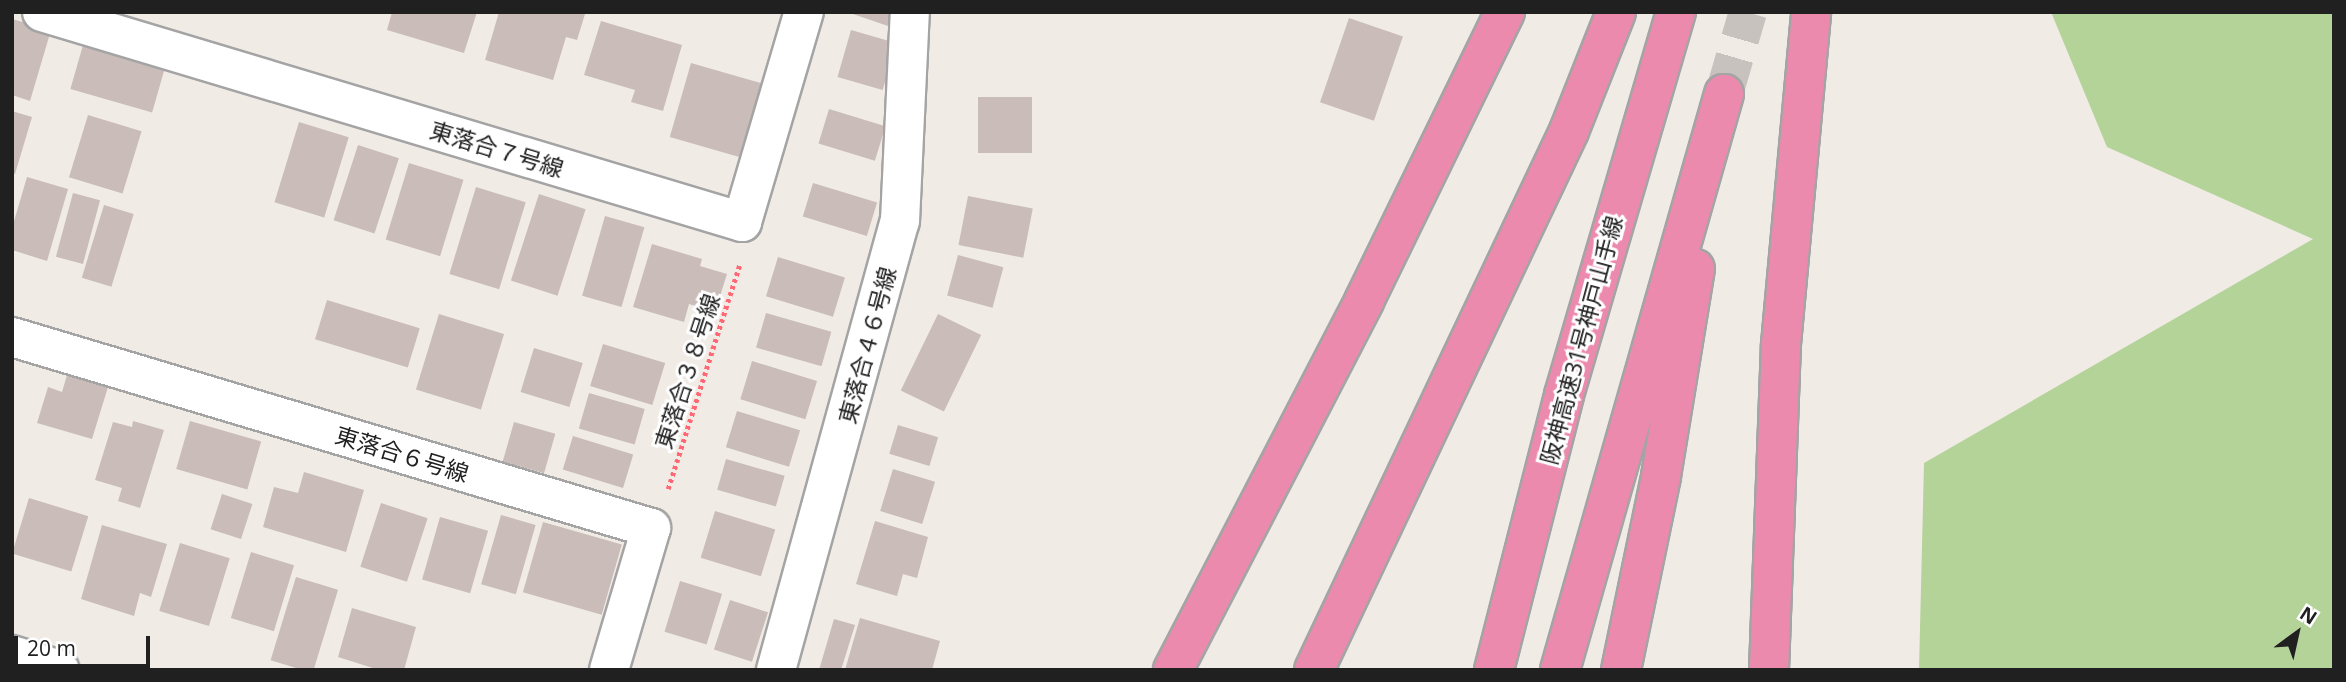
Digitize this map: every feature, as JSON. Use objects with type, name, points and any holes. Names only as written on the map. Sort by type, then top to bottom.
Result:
[{"type":"highway","points":[[1176,666],[1364,300],[1505,12]]},
{"type":"highway","points":[[1314,670],[1569,131],[1616,12]]},
{"type":"highway","name":"阪神高速31号神戸山手線","points":[[1494,670],[1564,395],[1676,12]]},
{"type":"highway","points":[[1769,670],[1781,344],[1811,12]]},
{"type":"highway","points":[[1560,670],[1724,94],[1661,476],[1621,670]]},
{"type":"street","name":"東落合７号線","points":[[42,12],[742,222]]},
{"type":"street","points":[[742,222],[804,12]]},
{"type":"street","name":"東落合４６号線","points":[[776,670],[900,221],[910,12]]},
{"type":"street","name":"東落合６号線","points":[[12,337],[651,528]]},
{"type":"street","points":[[609,670],[651,528]]},
{"type":"street","points":[[12,655],[60,670]]},
{"type":"path","name":"東落合３８号線","points":[[651,528],[663,507],[742,257],[742,222]]},
{"type":"green space","points":[[2051,12],[2334,12],[2334,670],[1919,670],[1924,463],[2313,239],[2107,147]]},
{"type":"building","points":[[392,12],[477,12],[464,53],[387,30]]},
{"type":"building","points":[[499,12],[585,14],[577,40],[566,37],[553,80],[485,60]]},
{"type":"building","points":[[847,12],[892,12],[888,26]]},
{"type":"building","points":[[1349,18],[1403,37],[1374,121],[1320,102]]},
{"type":"building","points":[[12,19],[51,30],[30,101],[12,95]]},
{"type":"building","points":[[601,21],[682,45],[663,111],[631,102],[635,90],[584,75]]},
{"type":"building","points":[[851,30],[896,43],[883,90],[837,77]]},
{"type":"building","points":[[85,38],[167,61],[152,112],[70,89]]},
{"type":"building","points":[[691,63],[763,84],[742,158],[670,137]]},
{"type":"building","points":[[978,97],[1032,97],[1032,153],[978,153]]},
{"type":"building","points":[[829,109],[885,126],[875,161],[818,143]]},
{"type":"building","points":[[12,111],[32,117],[15,174],[12,173]]},
{"type":"building","points":[[88,115],[142,131],[123,194],[69,177]]},
{"type":"building","points":[[299,122],[349,137],[324,218],[274,202]]},
{"type":"building","points":[[358,145],[399,158],[374,233],[334,220]]},
{"type":"building","points":[[409,163],[464,180],[440,256],[386,240]]},
{"type":"building","points":[[27,177],[68,189],[47,261],[12,250],[12,228]]},
{"type":"building","points":[[813,183],[877,203],[867,236],[803,216]]},
{"type":"building","points":[[476,187],[526,202],[499,289],[449,274]]},
{"type":"building","points":[[73,193],[100,200],[83,264],[56,257]]},
{"type":"building","points":[[539,194],[586,209],[557,296],[511,281]]},
{"type":"building","points":[[968,196],[1033,209],[1023,258],[958,245]]},
{"type":"building","points":[[104,205],[134,214],[111,287],[82,278]]},
{"type":"building","points":[[605,216],[644,227],[622,307],[582,296]]},
{"type":"building","points":[[652,244],[702,259],[700,266],[727,274],[715,312],[689,304],[684,322],[633,307]]},
{"type":"building","points":[[958,255],[1003,267],[993,308],[947,296]]},
{"type":"building","points":[[778,257],[845,277],[833,317],[766,296]]},
{"type":"building","points":[[327,300],[420,328],[408,368],[315,339]]},
{"type":"building","points":[[766,313],[831,332],[821,366],[756,348]]},
{"type":"building","points":[[439,314],[504,334],[481,409],[416,390]]},
{"type":"building","points":[[938,314],[981,335],[944,411],[901,390]]},
{"type":"building","points":[[603,344],[665,363],[652,405],[590,386]]},
{"type":"building","points":[[534,348],[583,363],[569,407],[521,392]]},
{"type":"building","points":[[752,361],[817,381],[805,419],[740,399]]},
{"type":"building","points":[[67,375],[108,387],[92,439],[37,423],[48,387],[62,392]]},
{"type":"building","points":[[589,393],[645,409],[635,445],[579,429]]},
{"type":"building","points":[[737,411],[800,430],[789,467],[726,447]]},
{"type":"building","points":[[133,421],[164,430],[140,508],[118,501],[122,488],[95,480],[113,422],[132,427]]},
{"type":"building","points":[[190,421],[261,441],[247,489],[176,469]]},
{"type":"building","points":[[514,422],[555,434],[544,473],[503,461]]},
{"type":"building","points":[[898,425],[938,437],[929,466],[889,454]]},
{"type":"building","points":[[573,436],[633,454],[623,488],[563,469]]},
{"type":"building","points":[[726,459],[785,476],[776,507],[717,490]]},
{"type":"building","points":[[893,469],[935,482],[922,524],[880,511]]},
{"type":"building","points":[[304,472],[364,490],[346,552],[263,527],[274,487],[298,493]]},
{"type":"building","points":[[222,494],[252,504],[241,539],[211,529]]},
{"type":"building","points":[[29,498],[88,516],[71,572],[12,553]]},
{"type":"building","points":[[381,503],[428,518],[407,582],[360,567]]},
{"type":"building","points":[[715,511],[775,529],[761,576],[701,558]]},
{"type":"building","points":[[501,515],[536,525],[516,594],[481,584]]},
{"type":"building","points":[[440,517],[488,531],[470,593],[422,579]]},
{"type":"building","points":[[875,521],[928,537],[917,578],[903,574],[897,596],[856,584]]},
{"type":"building","points":[[543,522],[622,545],[602,615],[523,592]]},
{"type":"building","points":[[102,525],[167,544],[151,597],[140,593],[134,616],[81,599]]},
{"type":"building","points":[[180,543],[230,558],[209,626],[159,611]]},
{"type":"building","points":[[251,552],[294,565],[274,631],[231,618]]},
{"type":"building","points":[[296,577],[338,590],[314,670],[303,670],[271,660]]},
{"type":"building","points":[[680,581],[722,594],[707,645],[665,632]]},
{"type":"building","points":[[730,600],[768,612],[752,662],[714,649]]},
{"type":"building","points":[[352,608],[416,627],[404,670],[379,670],[338,657]]},
{"type":"building","points":[[860,618],[940,641],[932,670],[845,670]]},
{"type":"building","points":[[834,619],[855,625],[841,670],[819,670]]},
{"type":"tunnel","points":[[1724,94],[1748,12]]}]
